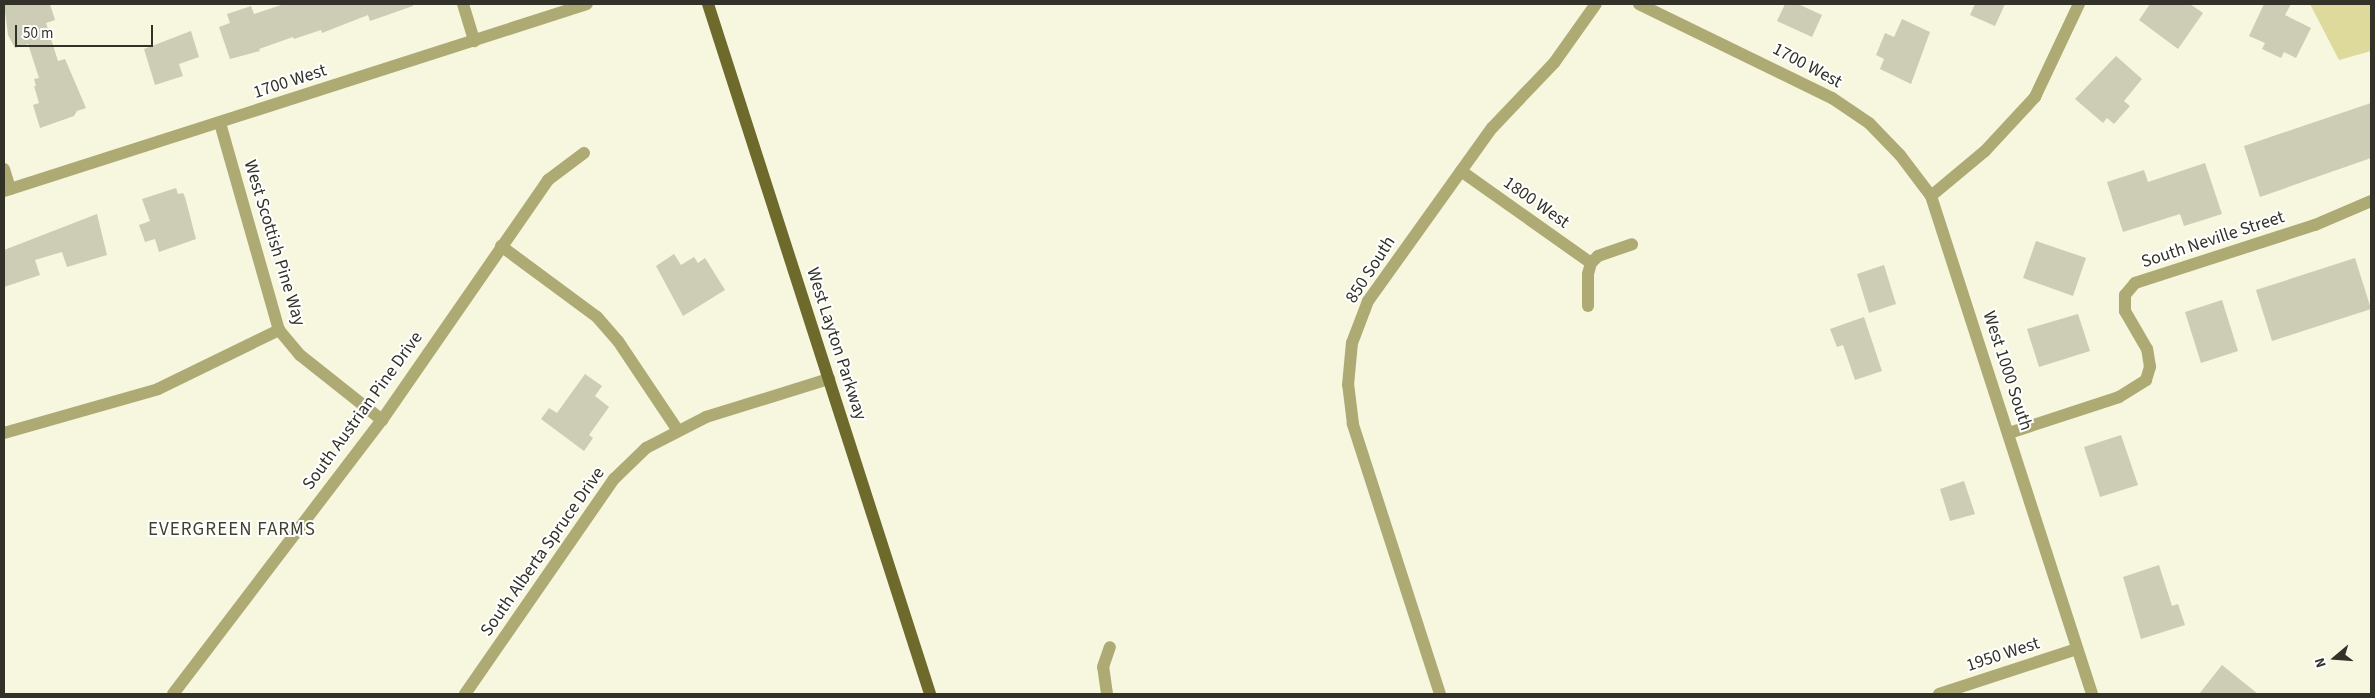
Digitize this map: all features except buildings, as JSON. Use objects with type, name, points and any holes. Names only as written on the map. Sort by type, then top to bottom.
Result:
[{"type":"main road","name":"West Layton Parkway","points":[[708,4],[930,694]]},
{"type":"street","points":[[463,4],[474,41]]},
{"type":"street","name":"1700 West","points":[[7,190],[587,4]]},
{"type":"street","name":"850 South","points":[[1440,694],[1353,424],[1348,385],[1352,343],[1368,301],[1461,171],[1500,117],[1554,63],[1596,4]]},
{"type":"street","name":"1700 West","points":[[1639,4],[1763,62],[1840,103],[1868,122],[1900,155],[1931,196]]},
{"type":"street","points":[[1931,196],[1986,151],[2035,97],[2078,4]]},
{"type":"street","name":"West Scottish Pine Way","points":[[220,123],[279,330],[300,355],[382,420]]},
{"type":"street","name":"South Austrian Pine Drive","points":[[173,694],[382,420],[548,180],[584,153]]},
{"type":"street","points":[[4,169],[7,190]]},
{"type":"street","name":"1800 West","points":[[1461,171],[1591,263]]},
{"type":"street","name":"West 1000 South","points":[[1931,196],[2092,694]]},
{"type":"street","name":"South Neville Street","points":[[2009,433],[2119,397],[2146,380],[2150,367],[2147,349],[2125,311],[2125,295],[2136,283],[2315,225],[2371,201]]},
{"type":"street","points":[[1588,306],[1588,274],[1591,263],[1598,256],[1632,244]]},
{"type":"street","points":[[501,246],[597,317],[618,341],[677,429]]},
{"type":"street","points":[[4,433],[158,389],[279,330]]},
{"type":"street","name":"South Alberta Spruce Drive","points":[[465,694],[614,479],[646,448],[677,429],[706,417],[829,379]]},
{"type":"street","points":[[1107,694],[1103,667],[1110,647]]},
{"type":"street","name":"1950 West","points":[[1939,694],[2077,649]]},
{"type":"shaded area","points":[[2310,4],[2371,4],[2371,51],[2339,60]]},
{"type":"district","name":"EVERGREEN FARMS","points":[[232,530]]}]
